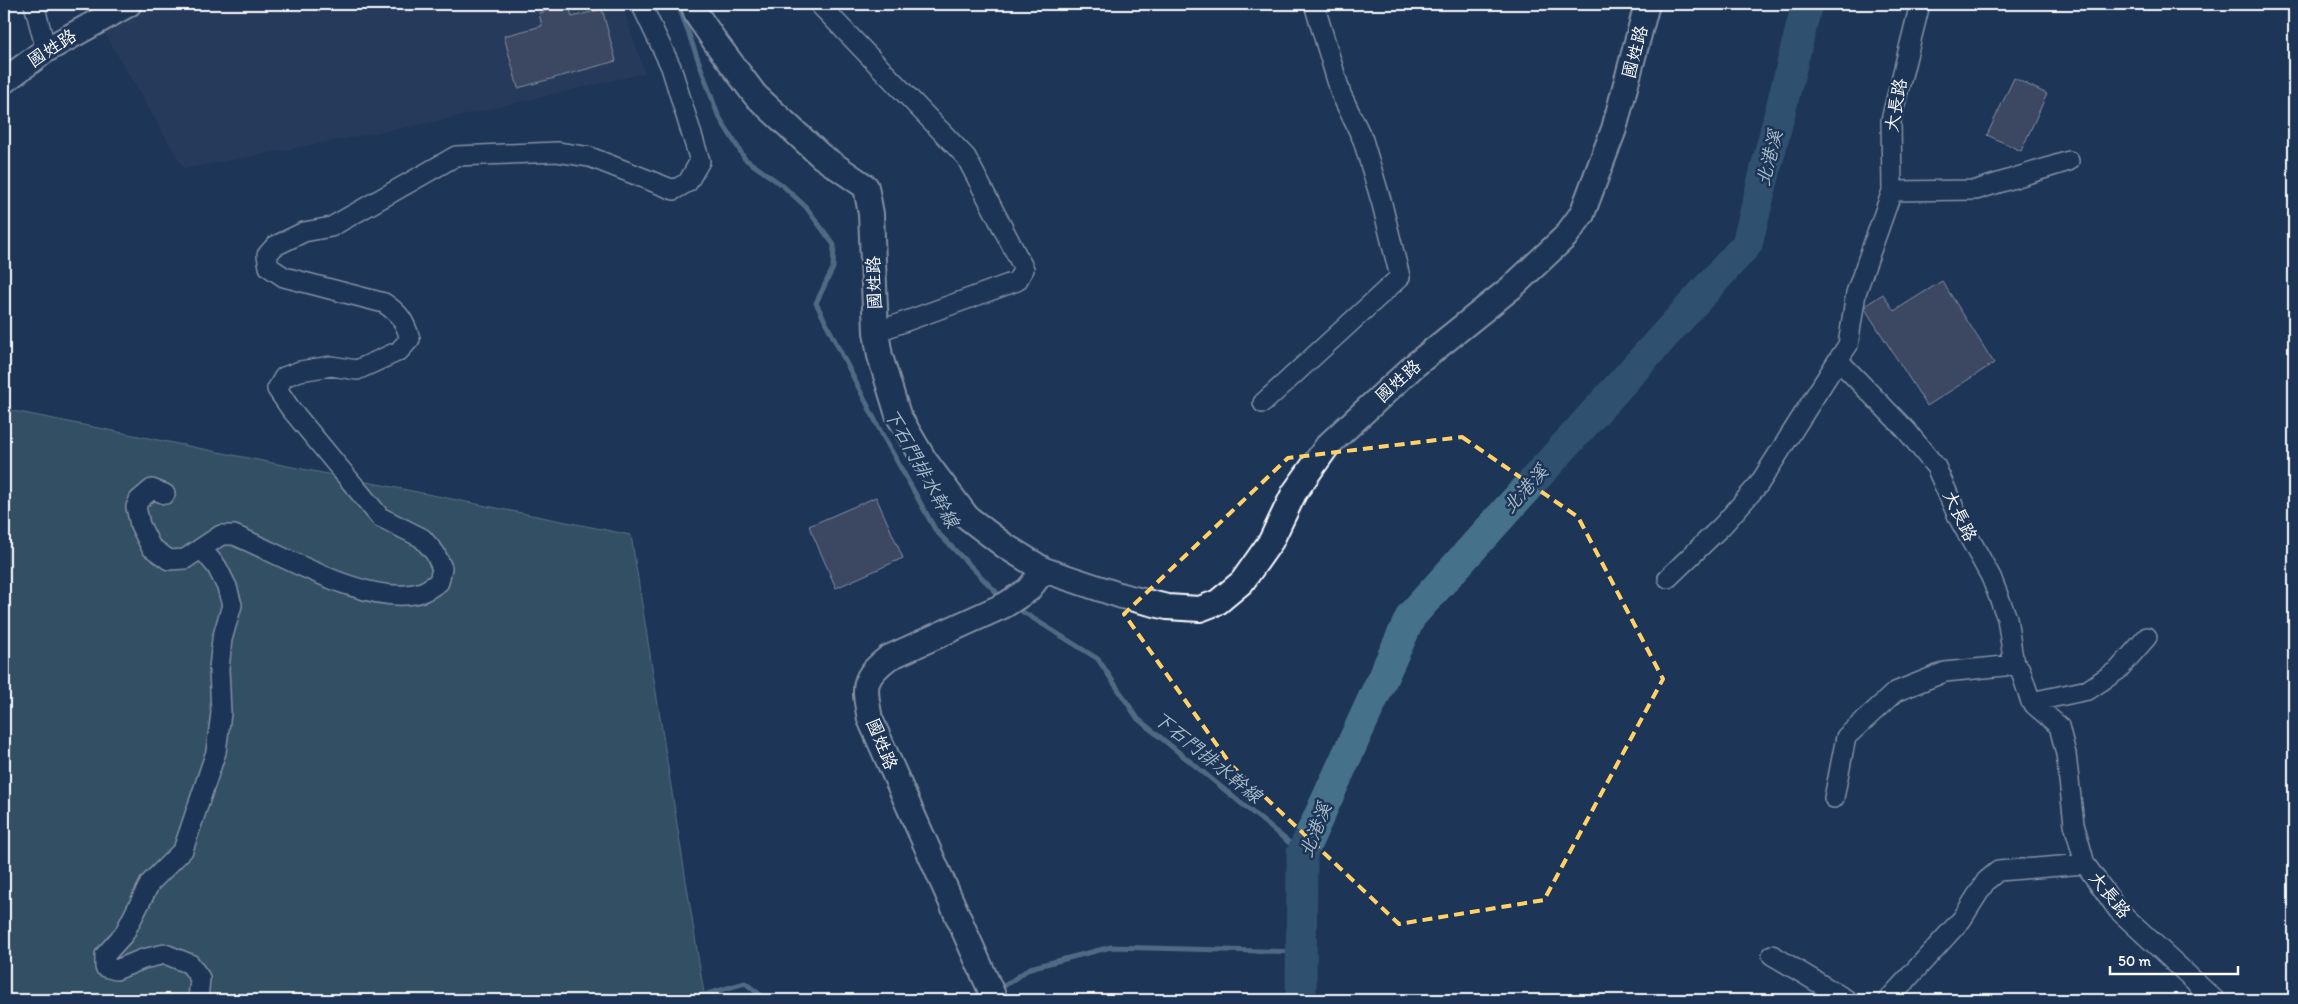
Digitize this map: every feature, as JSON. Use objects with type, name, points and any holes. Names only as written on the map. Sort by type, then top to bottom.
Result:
[{"type":"street","points":[[34,4],[46,50]]},
{"type":"street","name":"國姓路","points":[[4,81],[46,50],[129,4]]},
{"type":"street","points":[[165,494],[152,489],[139,500],[136,507],[140,525],[151,547],[169,560],[185,559],[221,535],[234,535],[332,579],[369,592],[390,595],[424,592],[439,582],[442,568],[435,553],[422,538],[380,517],[290,408],[277,388],[284,377],[300,371],[331,366],[357,370],[383,360],[399,351],[410,339],[406,324],[398,312],[384,303],[284,277],[269,268],[267,255],[275,246],[304,232],[331,227],[456,156],[557,152],[590,157],[674,190],[688,182],[700,161],[693,131],[671,67],[641,4]]},
{"type":"street","name":"國姓路","points":[[693,4],[697,15],[716,43],[755,95],[821,156],[866,188],[871,214],[876,332],[880,356],[898,415],[925,461],[967,517],[1005,546],[1044,570],[1122,596],[1167,607],[1200,609],[1218,602],[1242,582],[1271,541],[1294,494],[1328,445],[1415,365],[1539,263],[1566,237],[1582,214],[1614,130],[1647,4]]},
{"type":"street","points":[[819,4],[966,157],[1024,269],[1017,281],[876,332]]},
{"type":"street","points":[[1263,403],[1400,277],[1382,204],[1363,140],[1341,94],[1314,4]]},
{"type":"street","name":"大長路","points":[[1920,4],[1891,120],[1892,191],[1856,293],[1848,346],[1838,360],[1906,430],[1936,467],[1959,519],[1991,577],[2007,618],[2014,665],[2020,669],[2031,702],[2059,726],[2066,754],[2074,824],[2085,864],[2118,910],[2215,1000]]},
{"type":"street","points":[[1892,191],[1976,190],[2069,161]]},
{"type":"street","points":[[1668,578],[1723,525],[1759,484],[1838,360]]},
{"type":"street","points":[[198,1000],[200,978],[190,964],[165,954],[143,958],[116,970],[105,967],[105,955],[124,934],[150,883],[183,850],[204,781],[216,752],[221,713],[219,669],[222,639],[232,606],[227,587],[201,548]]},
{"type":"street","name":"國姓路","points":[[995,1000],[870,719],[864,689],[874,669],[888,658],[1005,605],[1028,590],[1044,570]]},
{"type":"street","points":[[2031,702],[2088,690],[2118,670],[2147,637]]},
{"type":"street","points":[[1834,798],[1846,737],[1895,692],[1945,672],[2014,665]]},
{"type":"street","points":[[1888,1000],[1962,920],[1986,881],[1998,871],[2085,864]]},
{"type":"street","points":[[1772,955],[1847,1000]]},
{"type":"highlighted area","points":[[1462,437],[1578,517],[1663,679],[1544,900],[1399,924],[1231,765],[1124,614],[1288,458]]},
{"type":"shaded area","points":[[150,4],[622,4],[645,73],[435,122],[184,169],[102,29]]},
{"type":"green space","points":[[4,409],[631,535],[705,1000],[4,1000]]},
{"type":"building","points":[[569,5],[572,17],[602,9],[616,61],[518,88],[504,36],[542,26],[539,13]]},
{"type":"building","points":[[2014,78],[2047,94],[2021,151],[1987,135]]},
{"type":"building","points":[[1942,281],[1994,363],[1927,406],[1865,309],[1866,305],[1883,294],[1894,311]]},
{"type":"building","points":[[876,497],[903,558],[836,588],[809,526]]},
{"type":"waterway","name":"下石門排水幹線","points":[[678,4],[718,115],[745,159],[782,185],[806,207],[834,245],[833,268],[816,303],[882,434],[936,531],[1002,598]]},
{"type":"waterway","name":"北港溪","points":[[1301,1000],[1302,853],[1411,616],[1747,244],[1807,4]]},
{"type":"waterway","name":"下石門排水幹線","points":[[1015,607],[1098,659],[1138,719],[1302,853]]},
{"type":"waterway","points":[[997,991],[1030,968],[1111,947],[1301,952]]},
{"type":"waterway","points":[[687,1000],[745,983],[767,1000]]}]
